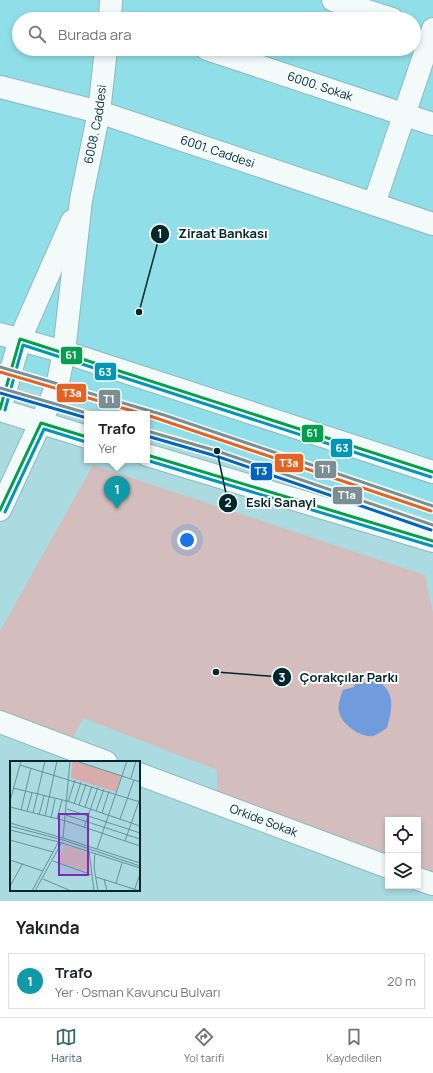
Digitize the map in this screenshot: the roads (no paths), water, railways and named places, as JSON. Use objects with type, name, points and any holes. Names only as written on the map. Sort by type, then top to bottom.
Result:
[{"type":"main road","points":[[333,0],[370,12]]},
{"type":"main road","points":[[421,54],[428,30]]},
{"type":"main road","name":"6008. Caddesi","points":[[82,200],[99,112],[105,56]]},
{"type":"main road","name":"6000. Sokak","points":[[228,56],[433,124]]},
{"type":"main road","points":[[374,204],[404,114],[421,56]]},
{"type":"main road","name":"6001. Caddesi","points":[[0,87],[99,112],[433,224]]},
{"type":"main road","points":[[82,200],[10,337],[0,410],[84,436]]},
{"type":"main road","points":[[0,510],[41,423],[58,382],[64,352],[82,200]]},
{"type":"main road","points":[[10,337],[64,352],[433,472]]},
{"type":"main road","points":[[150,456],[433,541]]},
{"type":"main road","points":[[0,722],[103,761]]},
{"type":"main road","name":"Orkide Sokak","points":[[140,774],[385,866]]},
{"type":"main road","points":[[421,880],[433,884]]},
{"type":"place","name":"Ziraat Bankası","points":[[139,312]]},
{"type":"place","name":"Eski Sanayi","points":[[217,451]]},
{"type":"place","name":"Trafo","points":[[117,509]]},
{"type":"place","name":"Çorakçılar Parkı","points":[[216,672]]}]
